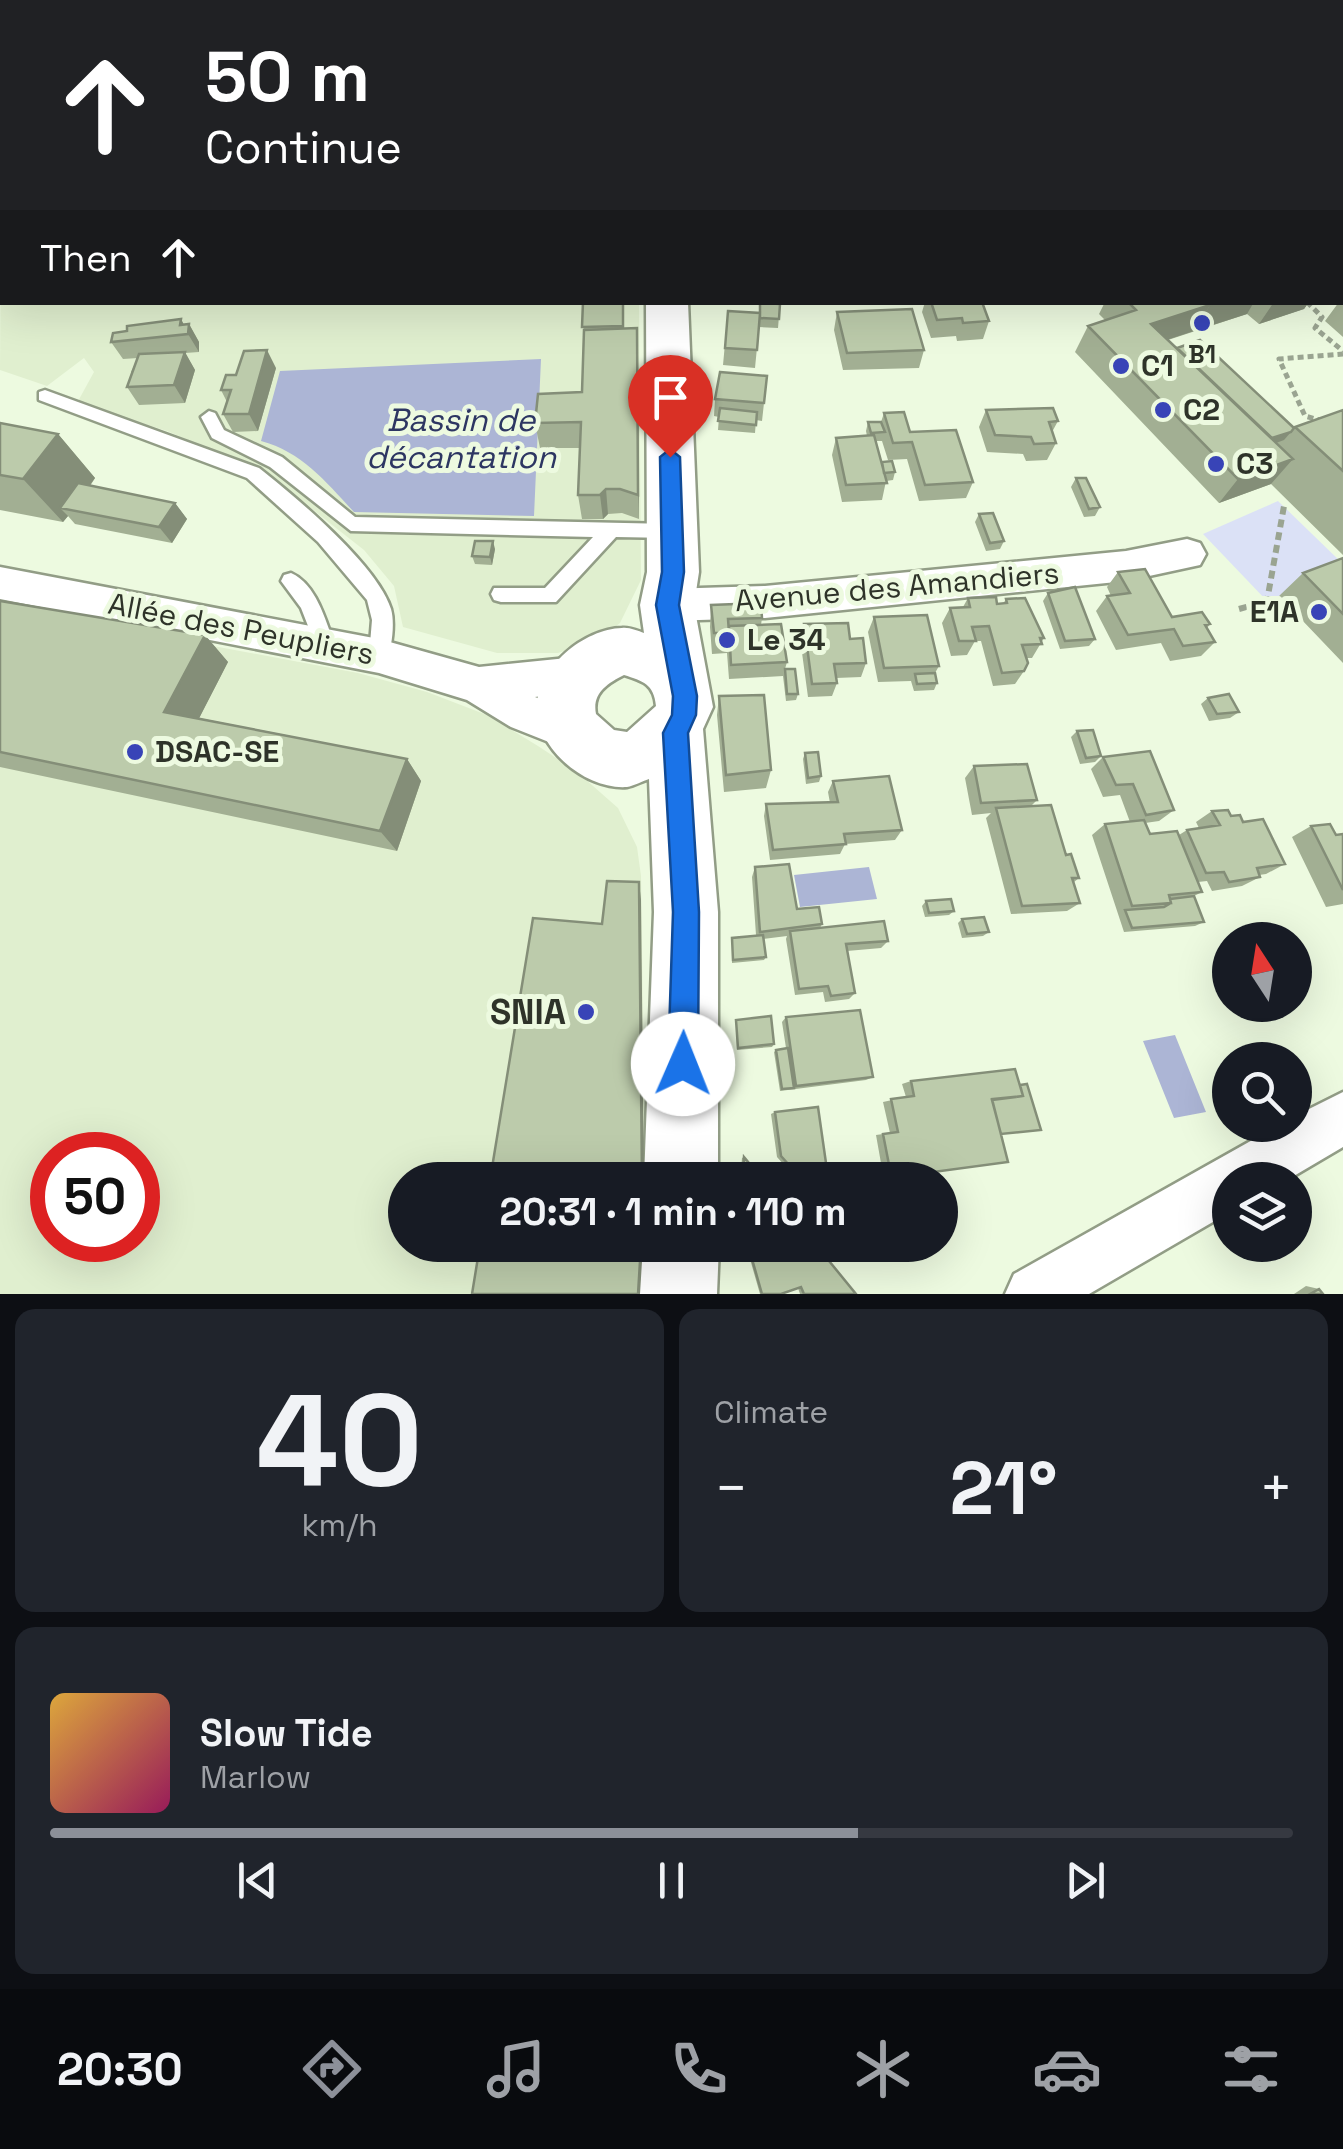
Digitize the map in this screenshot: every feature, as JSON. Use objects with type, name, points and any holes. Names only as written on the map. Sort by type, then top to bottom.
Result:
[{"type":"main road","points":[[668,305],[673,572],[668,605],[677,706],[686,912],[681,1162]]},
{"type":"main road","points":[[668,605],[568,693],[566,714],[640,795],[656,838],[683,1064]]},
{"type":"main road","points":[[592,744],[646,754],[677,706],[664,663],[645,654],[600,663]]},
{"type":"main road","points":[[677,1294],[679,1262]]},
{"type":"street","name":"Avenue des Amandiers","points":[[668,605],[765,602],[1126,566],[1187,554]]},
{"type":"street","name":"Allée des Peupliers","points":[[0,584],[324,642],[379,656],[479,685],[526,714],[592,744]]},
{"type":"street","name":"Allée des Peupliers","points":[[479,685],[600,663]]},
{"type":"street","points":[[1265,1162],[1343,1118]]},
{"type":"street","points":[[1034,1294],[1212,1192]]},
{"type":"lane","points":[[45,396],[252,474],[280,493],[359,571],[381,608],[379,656]]},
{"type":"lane","points":[[209,417],[218,434],[276,462],[351,524],[670,531]]},
{"type":"lane","points":[[501,594],[549,596],[610,531]]},
{"type":"lane","points":[[291,581],[309,604],[324,642]]},
{"type":"path","points":[[1309,305],[1322,317],[1316,328],[1343,352]]},
{"type":"path","points":[[1324,421],[1305,416],[1280,358],[1343,352]]},
{"type":"path","points":[[1238,609],[1267,600],[1284,506]]},
{"type":"shaded area","points":[[0,305],[639,305],[641,580],[620,623],[599,640],[558,653],[497,653],[403,627],[394,586],[364,550],[266,473],[167,431],[77,403],[94,372],[84,358],[47,386],[0,370]]},
{"type":"shaded area","points":[[1278,501],[1343,564],[1343,570],[1267,601],[1203,534]]},
{"type":"shaded area","points":[[0,625],[106,626],[358,673],[427,692],[487,715],[576,771],[618,808],[637,847],[641,876],[645,1162],[388,1162],[388,1262],[642,1262],[640,1294],[0,1294]]},
{"type":"water","name":"Bassin de décantation","points":[[541,359],[534,516],[354,512],[301,460],[261,441],[280,371]]},
{"type":"water","points":[[869,867],[877,899],[800,907],[794,875]]},
{"type":"water","points":[[1175,1035],[1206,1112],[1174,1118],[1143,1041]]},
{"type":"building","points":[[583,305],[623,305],[623,326],[582,327]]},
{"type":"building","points":[[760,305],[780,305],[779,319],[760,318]]},
{"type":"building","points":[[932,305],[983,305],[989,321],[963,323],[962,318],[937,320]]},
{"type":"building","points":[[1131,305],[1210,305],[1151,324],[1293,459],[1238,479],[1088,326],[1136,310]]},
{"type":"building","points":[[912,309],[924,350],[847,353],[837,312]]},
{"type":"building","points":[[728,311],[760,313],[757,350],[725,348]]},
{"type":"building","points":[[181,319],[180,325],[189,324],[188,334],[111,342],[113,333],[127,331],[127,326]]},
{"type":"building","points":[[637,328],[638,495],[606,489],[600,495],[578,495],[581,422],[535,423],[538,394],[582,392],[584,330]]},
{"type":"building","points":[[1200,340],[1294,428],[1291,432],[1272,438],[1177,348]]},
{"type":"building","points":[[267,350],[249,414],[223,414],[231,390],[221,390],[226,375],[236,375],[244,351]]},
{"type":"building","points":[[185,352],[174,385],[127,387],[139,354]]},
{"type":"building","points":[[720,372],[767,376],[764,403],[715,399]]},
{"type":"building","points":[[720,408],[757,412],[756,425],[718,421]]},
{"type":"building","points":[[1053,408],[1058,421],[1049,422],[1056,443],[1034,444],[1031,437],[995,435],[986,410]]},
{"type":"building","points":[[1343,410],[1343,471],[1295,427]]},
{"type":"building","points":[[904,412],[910,432],[956,430],[973,482],[925,485],[912,442],[893,443],[884,413]]},
{"type":"building","points":[[868,422],[881,422],[885,432],[871,433]]},
{"type":"building","points":[[0,423],[58,434],[23,479],[0,475]]},
{"type":"building","points":[[874,435],[887,483],[846,485],[836,438]]},
{"type":"building","points":[[892,461],[895,472],[884,473],[882,462]]},
{"type":"building","points":[[1076,478],[1086,478],[1100,507],[1089,509]]},
{"type":"building","points":[[78,483],[175,503],[159,527],[60,508]]},
{"type":"building","points":[[993,513],[1004,541],[990,543],[979,514]]},
{"type":"building","points":[[475,541],[493,541],[490,557],[472,556]]},
{"type":"building","points":[[1343,558],[1343,614],[1303,573]]},
{"type":"building","points":[[1145,569],[1172,617],[1202,612],[1215,642],[1183,646],[1174,629],[1128,635],[1107,596],[1130,593],[1118,572]]},
{"type":"building","points":[[1075,587],[1095,639],[1065,641],[1048,593]]},
{"type":"building","points":[[996,597],[997,604],[1007,603],[1006,599],[1025,598],[1044,638],[1040,638],[1042,644],[1022,645],[1028,663],[1024,671],[1002,673],[989,626],[972,627],[976,641],[959,641],[950,608],[970,607],[968,598]]},
{"type":"building","name":"DSAC-SE","points":[[0,601],[205,635],[164,712],[407,759],[380,831],[0,752]]},
{"type":"building","points":[[761,603],[762,618],[728,619],[729,633],[714,633],[711,605]]},
{"type":"building","points":[[927,615],[939,666],[884,668],[874,617]]},
{"type":"building","points":[[848,623],[850,639],[863,638],[866,663],[834,664],[837,683],[812,684],[804,624]]},
{"type":"building","points":[[781,624],[787,662],[731,665],[729,626]]},
{"type":"building","points":[[785,669],[795,669],[798,694],[787,694]]},
{"type":"building","points":[[935,673],[937,683],[917,684],[915,674]]},
{"type":"building","points":[[1229,694],[1239,712],[1217,714],[1208,698]]},
{"type":"building","points":[[764,695],[771,770],[726,775],[719,696]]},
{"type":"building","points":[[1093,730],[1101,756],[1086,758],[1077,731]]},
{"type":"building","points":[[1150,751],[1174,810],[1146,815],[1133,784],[1116,785],[1103,757]]},
{"type":"building","points":[[818,752],[821,776],[808,778],[805,753]]},
{"type":"building","points":[[1027,764],[1037,800],[981,803],[974,766]]},
{"type":"building","points":[[889,776],[902,830],[844,834],[846,844],[773,850],[766,804],[838,802],[833,781]]},
{"type":"building","points":[[1051,805],[1066,855],[1071,854],[1079,878],[1072,878],[1080,903],[1022,906],[996,808]]},
{"type":"building","points":[[1228,810],[1231,816],[1240,815],[1243,822],[1263,819],[1285,864],[1257,868],[1260,877],[1229,882],[1224,872],[1206,873],[1187,830],[1220,825],[1212,811]]},
{"type":"building","points":[[1144,820],[1150,834],[1177,831],[1202,892],[1169,895],[1171,903],[1132,906],[1105,824]]},
{"type":"building","points":[[1330,824],[1336,835],[1343,834],[1343,890],[1311,826]]},
{"type":"building","points":[[789,864],[797,909],[819,907],[822,924],[760,932],[755,867]]},
{"type":"building","name":"SNIA","points":[[607,881],[639,882],[642,1162],[493,1162],[533,918],[602,924]]},
{"type":"building","points":[[1194,896],[1204,922],[1132,928],[1125,910],[1164,907],[1171,903],[1170,899]]},
{"type":"building","points":[[951,899],[954,911],[929,913],[926,901]]},
{"type":"building","points":[[984,917],[989,932],[967,934],[962,919]]},
{"type":"building","points":[[884,921],[888,941],[846,944],[855,993],[831,996],[828,986],[799,989],[790,931]]},
{"type":"building","points":[[763,935],[766,957],[733,960],[732,938]]},
{"type":"building","points":[[860,1010],[873,1077],[796,1086],[786,1017]]},
{"type":"building","points":[[771,1016],[774,1044],[738,1048],[736,1020]]},
{"type":"building","points":[[788,1048],[794,1088],[782,1089],[776,1050]]},
{"type":"building","points":[[1015,1069],[1023,1096],[992,1099],[1008,1162],[958,1169],[958,1162],[888,1162],[883,1134],[898,1132],[891,1099],[914,1096],[911,1081]]},
{"type":"building","points":[[1027,1084],[1041,1130],[1001,1134],[992,1100],[1023,1096],[1020,1085]]},
{"type":"building","points":[[818,1107],[826,1162],[786,1162],[781,1156],[775,1112]]},
{"type":"building","points":[[477,1262],[640,1262],[638,1294],[472,1294]]},
{"type":"building","points":[[753,1262],[830,1262],[856,1294],[804,1294],[801,1287],[781,1294],[762,1294]]},
{"type":"place","name":"B1","points":[[1202,323]]},
{"type":"place","name":"C1","points":[[1121,366]]},
{"type":"place","name":"C2","points":[[1163,410]]},
{"type":"place","name":"C3","points":[[1216,464]]},
{"type":"place","name":"E1A","points":[[1319,612]]},
{"type":"place","name":"Le 34","points":[[727,640]]},
{"type":"place","name":"DSAC-SE","points":[[135,752]]},
{"type":"place","name":"SNIA","points":[[586,1012]]},
{"type":"route","points":[[670,457],[673,572],[668,605],[685,696],[684,715],[676,733],[686,912],[683,1064]]}]
